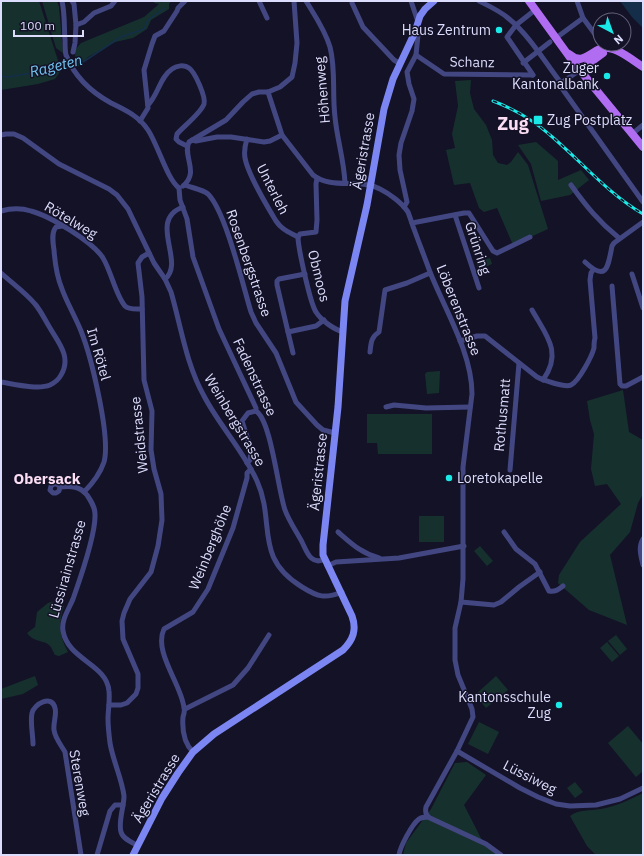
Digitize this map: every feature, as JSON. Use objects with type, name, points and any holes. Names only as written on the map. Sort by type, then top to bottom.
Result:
[{"type":"main road","name":"Ägeristrasse","points":[[132,855],[168,787],[193,752],[214,734],[333,657],[348,645],[353,637],[355,626],[352,616],[342,592],[326,562],[323,545],[340,382],[347,290],[367,205],[384,109],[393,79],[399,63],[415,32],[418,22],[426,9],[434,1]]},
{"type":"main road","points":[[529,1],[536,10],[553,40],[564,50],[575,58],[580,59],[592,51]]},
{"type":"main road","points":[[564,50],[643,147]]},
{"type":"main road","points":[[581,72],[588,64],[606,51],[613,51],[623,54]]},
{"type":"main road","points":[[620,52],[643,66]]},
{"type":"street","points":[[62,1],[64,9],[66,53],[71,65],[78,76],[94,93],[132,113],[140,121],[154,140],[173,183],[179,188],[185,185],[188,181],[191,170],[187,148],[192,140],[226,120],[252,94],[268,92],[280,88],[292,76],[294,71],[297,43],[294,1]]},
{"type":"street","points":[[72,1],[74,4],[76,25],[73,52]]},
{"type":"street","points":[[76,25],[84,22],[94,13],[111,6],[115,1]]},
{"type":"street","points":[[176,1],[178,8]]},
{"type":"street","points":[[148,105],[144,77],[147,58],[155,36],[164,30],[178,8],[185,1]]},
{"type":"street","points":[[259,1],[267,18]]},
{"type":"street","name":"Höhenweg","points":[[306,1],[324,31],[332,55],[335,117],[343,160],[345,183]]},
{"type":"street","points":[[411,1],[418,22]]},
{"type":"street","points":[[577,1],[583,18],[592,30]]},
{"type":"street","points":[[483,2],[508,17],[538,51],[561,83],[561,87],[643,202]]},
{"type":"street","points":[[352,3],[363,27],[394,60],[399,63]]},
{"type":"street","points":[[536,10],[516,25],[507,37],[523,63],[583,18]]},
{"type":"street","name":"Löberenstrasse","points":[[404,207],[407,202],[400,170],[399,155],[414,99],[409,84],[408,72],[416,55],[418,35],[415,32]]},
{"type":"street","name":"Schanz","points":[[416,55],[444,74],[533,75],[523,63]]},
{"type":"street","points":[[140,121],[166,74],[178,67],[189,67],[194,72],[204,98],[204,104],[177,134],[176,139],[187,148]]},
{"type":"street","points":[[561,83],[581,72]]},
{"type":"street","points":[[268,92],[282,134],[308,170],[317,178],[330,182],[371,185]]},
{"type":"street","points":[[632,134],[643,125]]},
{"type":"street","name":"Weinbergstrasse","points":[[1,135],[14,134],[23,138],[60,164],[109,189],[117,195],[128,210],[149,253],[171,292],[196,380],[204,397],[251,469],[260,489],[269,542],[274,560],[279,568],[294,582],[318,596],[330,597],[342,592]]},
{"type":"street","points":[[192,140],[196,141],[224,137],[270,142],[282,134]]},
{"type":"street","name":"Unterleh","points":[[246,139],[246,160],[249,170],[263,197],[281,228],[298,237]]},
{"type":"street","points":[[298,237],[300,234],[316,232],[317,178]]},
{"type":"street","name":"Rosenbergstrasse","points":[[185,185],[202,191],[212,199],[225,228],[251,312],[256,323],[276,353],[296,402],[323,430],[335,433]]},
{"type":"street","name":"Löberenstrasse","points":[[371,185],[390,195],[407,211],[430,273],[460,342],[470,372],[472,385],[463,467],[463,578],[461,602],[455,628],[455,660],[458,675],[473,714],[472,722],[426,809],[428,817]]},
{"type":"street","points":[[571,185],[602,224],[619,238]]},
{"type":"street","name":"Fadenstrasse","points":[[179,188],[180,200],[187,219],[193,256],[219,329],[256,408],[256,411],[260,415],[271,445],[285,509],[291,524],[312,559],[315,561],[326,562]]},
{"type":"street","points":[[164,279],[169,275],[171,266],[167,230],[168,223],[173,214],[183,208]]},
{"type":"street","name":"Rötelweg","points":[[1,211],[17,209],[40,214],[87,241],[102,256],[107,264],[124,305],[130,309],[142,309]]},
{"type":"street","points":[[412,223],[469,213],[493,251],[497,253],[530,237]]},
{"type":"street","name":"Grünring","points":[[455,215],[479,288]]},
{"type":"street","points":[[585,262],[593,270],[601,272],[607,268],[612,246],[619,238],[643,222]]},
{"type":"street","name":"Im Rötel","points":[[62,226],[56,227],[53,236],[57,276],[81,331],[87,351],[99,400],[106,442],[104,461],[100,472],[84,492]]},
{"type":"street","name":"Obmoos","points":[[298,237],[313,307],[316,313],[324,320],[343,332]]},
{"type":"street","name":"Weidstrasse","points":[[109,705],[121,705],[127,703],[136,694],[138,688],[138,674],[123,639],[122,621],[130,599],[151,572],[158,546],[162,520],[161,494],[154,469],[151,450],[152,411],[144,380],[141,280],[138,263],[142,257],[149,253]]},
{"type":"street","points":[[460,342],[477,336],[486,336],[519,363],[543,380],[568,386],[571,385],[583,370],[594,348],[595,338],[590,280],[590,273],[593,270]]},
{"type":"street","points":[[1,273],[34,303],[62,348],[65,357],[65,366],[60,378],[50,385],[33,386],[1,382]]},
{"type":"street","points":[[370,352],[371,341],[374,335],[379,332],[385,290],[407,283],[430,273]]},
{"type":"street","points":[[293,353],[277,281],[280,279],[305,274]]},
{"type":"street","points":[[632,274],[643,308]]},
{"type":"street","points":[[612,286],[620,384],[622,386],[626,386],[643,377]]},
{"type":"street","points":[[532,310],[551,346],[553,354],[548,373],[543,380]]},
{"type":"street","points":[[288,332],[316,326],[324,320]]},
{"type":"street","name":"Rothusmatt","points":[[510,470],[519,363]]},
{"type":"street","points":[[386,407],[394,405],[426,408],[470,407]]},
{"type":"street","points":[[247,463],[250,460],[251,449],[242,420],[248,413],[256,411]]},
{"type":"street","name":"Weinberghöhe","points":[[185,709],[181,694],[168,666],[164,652],[162,634],[164,629],[193,612],[208,589],[233,528],[247,478],[247,472],[251,469]]},
{"type":"street","points":[[60,487],[75,487],[84,492]]},
{"type":"street","name":"Lüssirainstrasse","points":[[84,492],[94,507],[94,531],[72,600],[64,618],[63,629],[70,647],[100,672],[105,679],[109,690],[108,721],[110,744],[123,790],[124,805],[120,827],[121,833],[124,837],[137,845]]},
{"type":"street","points":[[338,532],[360,551],[382,559]]},
{"type":"street","points":[[504,532],[516,549],[535,564],[549,591],[553,592],[559,590],[563,586]]},
{"type":"street","points":[[643,539],[640,544],[640,549],[643,566]]},
{"type":"street","points":[[326,562],[399,558],[464,546]]},
{"type":"street","points":[[461,602],[494,605],[502,602],[519,587],[540,572]]},
{"type":"street","points":[[193,752],[186,744],[183,719],[185,709],[233,684],[248,668],[269,635]]},
{"type":"street","name":"Sterenweg","points":[[33,744],[33,710],[43,701],[49,701],[55,708],[54,730],[58,741],[65,752],[81,855]]},
{"type":"street","name":"Lüssiweg","points":[[457,751],[520,788],[556,804],[570,806],[596,805],[620,799],[643,788]]},
{"type":"street","name":"Sterenweg","points":[[97,855],[110,811],[115,805],[124,805]]},
{"type":"street","points":[[399,855],[403,843],[417,822],[421,818],[428,817],[486,844],[501,855]]},
{"type":"green space","points":[[1,1],[39,1],[61,70],[55,79],[38,84],[1,90]]},
{"type":"green space","points":[[42,1],[57,1],[59,7],[63,53],[56,48]]},
{"type":"green space","points":[[154,1],[161,1],[161,3],[163,1],[171,1],[169,4],[169,9],[151,20],[147,29],[133,38],[115,42],[88,57],[78,67],[74,51],[81,43],[144,17],[159,4],[154,3]]},
{"type":"green space","points":[[471,80],[470,93],[474,109],[486,125],[492,140],[493,155],[498,163],[507,165],[518,152],[528,165],[548,229],[513,245],[497,208],[484,212],[479,208],[470,183],[454,185],[446,150],[455,148],[452,134],[458,106],[455,81]]},
{"type":"green space","points":[[536,142],[558,161],[558,180],[581,170],[589,180],[570,195],[541,201],[531,164],[518,145]]},
{"type":"green space","points":[[490,258],[492,264],[478,270],[476,261]]},
{"type":"green space","points":[[440,371],[439,393],[427,394],[425,374],[427,372]]},
{"type":"green space","points":[[623,390],[629,432],[643,440],[643,494],[638,503],[630,532],[610,555],[627,625],[589,610],[558,583],[559,575],[580,542],[621,504],[607,484],[595,486],[591,469],[594,434],[587,401]]},
{"type":"green space","points":[[367,414],[432,414],[432,454],[378,454],[377,443],[367,443]]},
{"type":"green space","points":[[419,516],[444,516],[444,542],[419,542]]},
{"type":"green space","points":[[480,546],[493,561],[487,566],[474,551]]},
{"type":"green space","points":[[51,602],[64,606],[60,629],[68,652],[59,656],[55,655],[48,644],[36,640],[27,633],[35,627],[37,612]]},
{"type":"green space","points":[[616,635],[627,649],[620,655],[608,641]]},
{"type":"green space","points":[[607,642],[619,656],[612,662],[600,648]]},
{"type":"green space","points":[[35,676],[38,685],[23,694],[1,699],[1,689]]},
{"type":"green space","points":[[496,676],[508,690],[486,708],[475,695]]},
{"type":"green space","points":[[479,722],[499,732],[488,754],[468,744]]},
{"type":"green space","points":[[628,726],[643,744],[643,771],[636,777],[608,743]]},
{"type":"green space","points":[[467,762],[486,775],[464,805],[485,846],[497,855],[403,855],[406,843],[431,809],[455,763]]},
{"type":"green space","points":[[575,782],[583,792],[575,798],[567,788]]},
{"type":"green space","points":[[643,793],[643,855],[596,855],[587,846],[570,816],[581,811],[601,809],[612,806]]},
{"type":"water","points":[[620,1],[643,1],[643,28],[632,17],[632,12],[628,12]]},
{"type":"waterway","name":"Rageten","points":[[72,63],[83,62],[121,37],[144,29],[148,20],[165,8]]},
{"type":"waterway","name":"Rageten","points":[[1,76],[7,77],[26,74],[39,69],[49,70],[56,66],[69,64]]},
{"type":"railway","points":[[493,101],[516,111],[537,124],[606,187],[630,206],[643,214]]},
{"type":"place","name":"Haus Zentrum","points":[[499,30]]},
{"type":"place","name":"Zuger Kantonalbank","points":[[607,76]]},
{"type":"place","name":"Zug Postplatz","points":[[538,120]]},
{"type":"place","name":"Loretokapelle","points":[[449,478]]},
{"type":"place","name":"Kantonsschule Zug","points":[[559,705]]},
{"type":"district","name":"Zug","points":[[513,124]]},
{"type":"district","name":"Obersack","points":[[47,479]]}]
